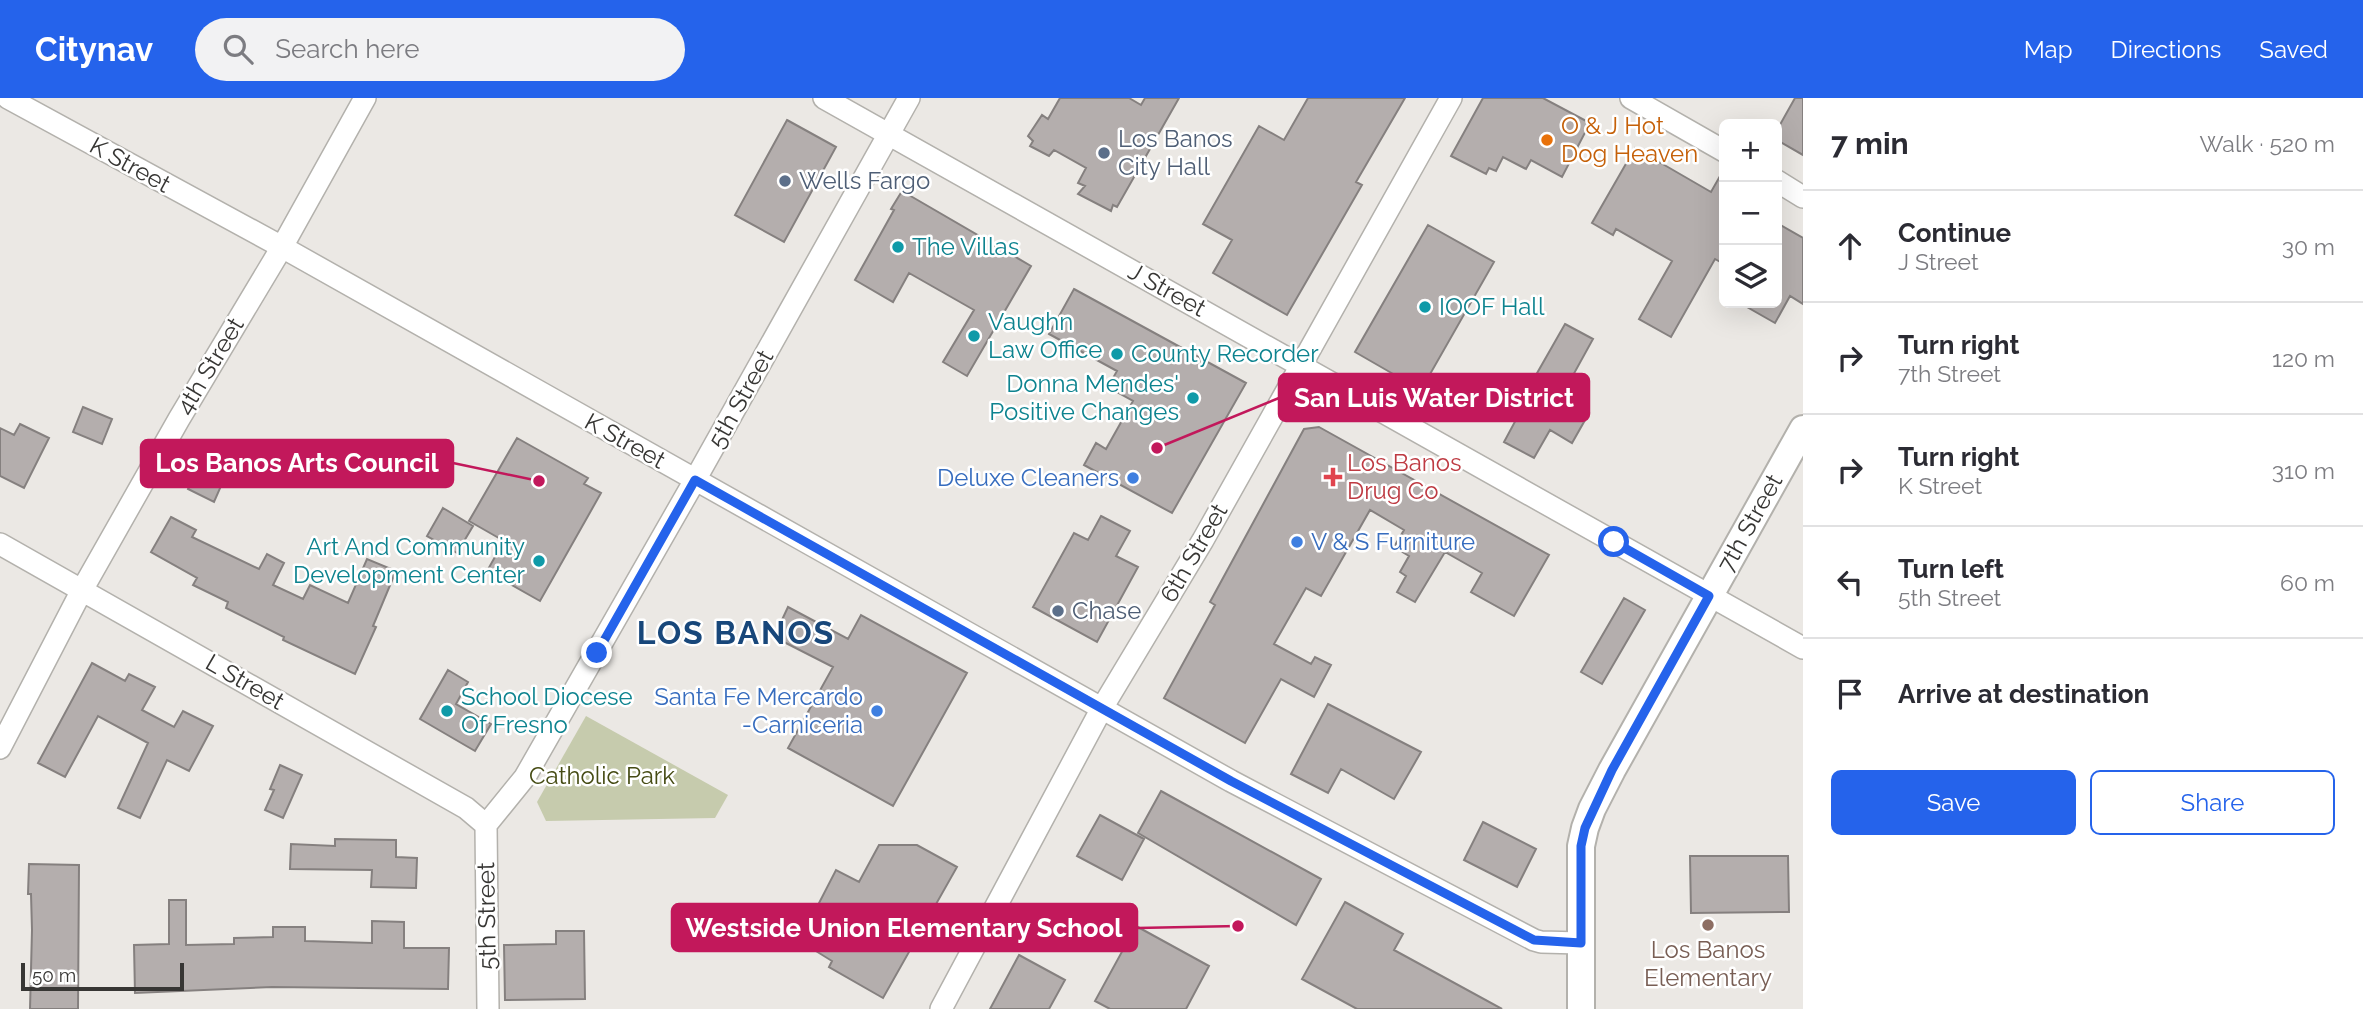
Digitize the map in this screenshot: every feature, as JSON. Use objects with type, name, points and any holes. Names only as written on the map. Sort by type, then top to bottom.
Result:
[{"type":"street","name":"K Street","points":[[8,98],[282,247],[1231,781],[1534,940],[1581,943]]},
{"type":"street","name":"4th Street","points":[[0,748],[82,590],[179,419],[282,247],[365,98]]},
{"type":"street","name":"J Street","points":[[824,98],[1803,648]]},
{"type":"street","name":"5th Street","points":[[488,1009],[486,825],[525,778],[909,98]]},
{"type":"street","name":"6th Street","points":[[941,1009],[1102,708],[1203,540],[1451,98]]},
{"type":"street","points":[[1631,98],[1719,148]]},
{"type":"street","points":[[1779,182],[1803,197]]},
{"type":"street","name":"7th Street","points":[[1581,1009],[1581,846],[1585,828],[1612,770],[1803,429]]},
{"type":"street","name":"L Street","points":[[0,544],[466,808],[486,825]]},
{"type":"green space","name":"Catholic Park","points":[[586,716],[728,795],[715,818],[546,821],[537,802]]},
{"type":"building","name":"Los Banos City Hall","points":[[1060,98],[1129,98],[1141,105],[1145,98],[1179,98],[1117,207],[1113,205],[1111,211],[1078,194],[1085,186],[1078,183],[1086,168],[1054,150],[1049,156],[1030,146],[1033,141],[1028,136],[1042,115],[1048,119]]},
{"type":"building","points":[[1308,98],[1405,98],[1356,182],[1362,185],[1287,315],[1213,273],[1232,240],[1203,224],[1259,126],[1284,140]]},
{"type":"building","points":[[1483,98],[1543,98],[1590,123],[1562,177],[1531,160],[1526,169],[1503,157],[1496,171],[1489,168],[1486,174],[1451,156]]},
{"type":"building","points":[[1795,98],[1803,98],[1803,155],[1782,143],[1782,121]]},
{"type":"building","name":"Wells Fargo","points":[[787,120],[836,147],[784,242],[735,215]]},
{"type":"building","points":[[1635,148],[1711,192],[1719,178],[1719,261],[1715,259],[1671,337],[1639,319],[1672,261],[1616,229],[1613,235],[1592,223]]},
{"type":"building","points":[[902,191],[1031,266],[967,376],[943,362],[974,310],[909,273],[893,302],[855,280]]},
{"type":"building","name":"IOOF Hall","points":[[1428,225],[1494,262],[1421,390],[1355,352]]},
{"type":"building","points":[[1782,226],[1803,238],[1803,304],[1790,296],[1775,323],[1749,308],[1782,308]]},
{"type":"building","points":[[1074,289],[1246,383],[1172,513],[1084,465],[1096,443],[1106,449],[1133,401],[1108,387],[1117,371],[1049,334]]},
{"type":"building","points":[[1565,324],[1593,339],[1561,397],[1589,413],[1572,443],[1550,430],[1534,458],[1504,442],[1539,377],[1536,375]]},
{"type":"building","points":[[83,407],[112,419],[102,444],[73,432]]},
{"type":"building","points":[[20,424],[49,438],[24,488],[0,476],[0,428],[14,435]]},
{"type":"building","points":[[1319,427],[1549,555],[1514,616],[1471,592],[1482,573],[1445,552],[1415,602],[1397,592],[1406,576],[1400,572],[1409,556],[1394,547],[1404,530],[1370,510],[1321,596],[1306,588],[1274,644],[1311,664],[1315,657],[1331,665],[1314,697],[1281,679],[1245,743],[1164,698],[1215,605],[1210,602],[1304,429]]},
{"type":"building","points":[[517,438],[588,478],[584,484],[601,493],[540,601],[487,571],[504,541],[469,521]]},
{"type":"building","points":[[207,447],[246,466],[237,485],[224,479],[214,502],[188,489]]},
{"type":"building","points":[[443,508],[473,526],[457,553],[427,536]]},
{"type":"building","points":[[1101,516],[1130,531],[1116,556],[1138,567],[1097,642],[1033,607],[1074,533],[1088,540]]},
{"type":"building","points":[[171,517],[196,530],[192,537],[259,569],[267,554],[284,563],[273,585],[303,599],[310,585],[348,603],[367,559],[396,571],[373,626],[376,627],[355,674],[283,640],[284,637],[226,608],[228,602],[193,585],[197,578],[151,552]]},
{"type":"building","points":[[1624,598],[1645,610],[1602,684],[1581,672]]},
{"type":"building","name":"Santa Fe Mercardo -Carniceria","points":[[788,607],[848,639],[861,615],[967,673],[893,806],[788,748],[833,667],[774,637]]},
{"type":"building","points":[[92,663],[125,681],[129,674],[155,687],[142,710],[174,727],[183,711],[213,726],[189,771],[167,760],[140,818],[118,808],[148,743],[98,716],[65,777],[38,763]]},
{"type":"building","name":"School Diocese Of Fresno","points":[[448,670],[468,682],[456,704],[491,724],[475,751],[420,719]]},
{"type":"building","points":[[1328,704],[1421,752],[1394,799],[1341,769],[1328,793],[1291,774]]},
{"type":"building","points":[[280,765],[302,775],[283,818],[265,810],[274,790],[270,789]]},
{"type":"building","points":[[1161,791],[1321,879],[1296,925],[1138,833]]},
{"type":"building","points":[[1100,815],[1144,839],[1122,880],[1077,856]]},
{"type":"building","points":[[1483,822],[1536,849],[1517,887],[1464,860]]},
{"type":"building","points":[[335,839],[396,840],[396,857],[417,858],[416,888],[371,887],[372,870],[290,869],[291,844],[335,846]]},
{"type":"building","points":[[879,845],[917,845],[957,867],[883,998],[829,967],[832,961],[811,948],[831,910],[819,903],[836,870],[859,882]]},
{"type":"building","points":[[1690,856],[1788,856],[1789,912],[1691,913]]},
{"type":"building","points":[[29,864],[79,865],[78,1009],[30,1009],[32,930],[31,894],[28,894]]},
{"type":"building","points":[[169,900],[186,900],[186,945],[234,944],[234,938],[273,937],[273,927],[305,927],[305,941],[372,943],[372,921],[404,922],[404,948],[449,948],[448,989],[272,987],[135,993],[134,945],[169,944]]},
{"type":"building","points":[[1345,902],[1403,934],[1394,950],[1502,1009],[1357,1009],[1302,979]]},
{"type":"building","points":[[1136,926],[1209,966],[1186,1009],[1110,1009],[1095,1001]]},
{"type":"building","points":[[556,931],[584,931],[585,999],[505,1000],[504,945],[556,944]]},
{"type":"building","points":[[1019,955],[1065,980],[1049,1009],[990,1009]]},
{"type":"place","name":"O & J Hot Dog Heaven","points":[[1547,140]]},
{"type":"place","name":"Los Banos City Hall","points":[[1104,153]]},
{"type":"place","name":"Wells Fargo","points":[[785,181]]},
{"type":"place","name":"The Villas","points":[[898,247]]},
{"type":"place","name":"IOOF Hall","points":[[1425,307]]},
{"type":"place","name":"Vaughn Law Office","points":[[974,336]]},
{"type":"place","name":"County Recorder","points":[[1117,354]]},
{"type":"place","name":"Donna Mendes' Positive Changes","points":[[1193,398]]},
{"type":"place","name":"San Luis Water District","points":[[1157,448]]},
{"type":"place","name":"Los Banos Drug Co","points":[[1333,477]]},
{"type":"place","name":"Deluxe Cleaners","points":[[1133,478]]},
{"type":"place","name":"Los Banos Arts Council","points":[[539,481]]},
{"type":"place","name":"V & S Furniture","points":[[1297,542]]},
{"type":"place","name":"Art And Community Development Center","points":[[539,561]]},
{"type":"place","name":"Chase","points":[[1058,611]]},
{"type":"place","name":"School Diocese Of Fresno","points":[[447,711]]},
{"type":"place","name":"Santa Fe Mercardo -Carniceria","points":[[877,711]]},
{"type":"place","name":"Los Banos Elementary","points":[[1708,925]]},
{"type":"place","name":"Westside Union Elementary School","points":[[1238,926]]},
{"type":"district","name":"LOS BANOS","points":[[736,633]]},
{"type":"route","points":[[597,653],[695,480],[1231,781],[1534,940],[1581,943],[1581,846],[1592,809],[1709,596],[1614,542]]}]
